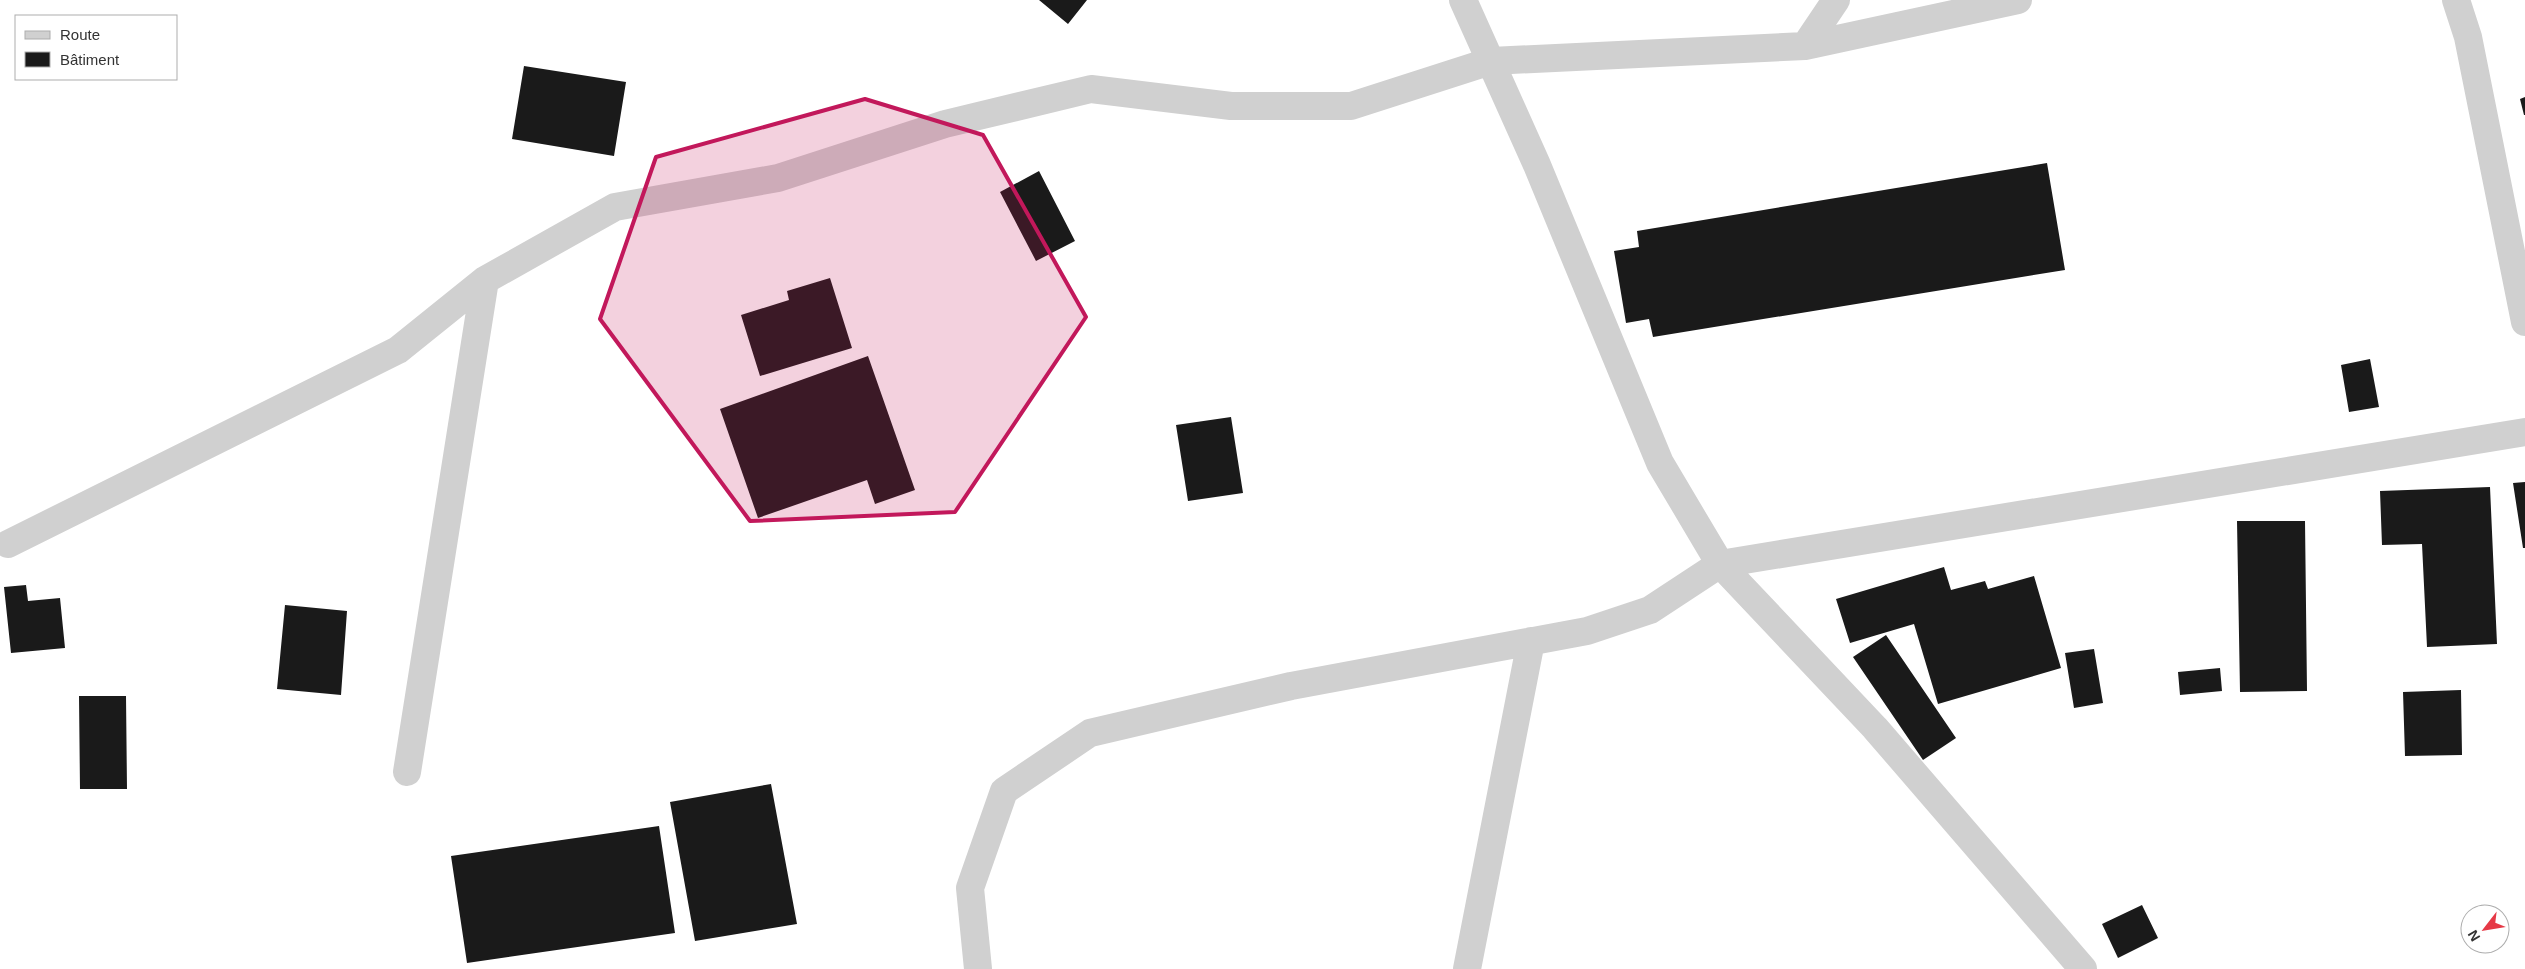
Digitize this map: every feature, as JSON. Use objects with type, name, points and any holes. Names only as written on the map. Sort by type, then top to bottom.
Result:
[{"type":"street","points":[[1463,0],[1537,165],[1660,463],[1720,564],[1875,728],[2083,969]]},
{"type":"street","points":[[1806,46],[1836,0]]},
{"type":"street","points":[[8,544],[398,350],[485,280],[615,207],[778,178],[945,124],[1091,89],[1231,106],[1351,106],[1491,61],[1806,46],[2018,0]]},
{"type":"street","points":[[2456,0],[2468,36],[2525,322]]},
{"type":"street","points":[[407,772],[485,280]]},
{"type":"street","points":[[978,969],[970,888],[1004,791],[1090,733],[1291,686],[1587,631],[1650,610],[1720,564],[2525,432]]},
{"type":"street","points":[[1468,969],[1531,641]]},
{"type":"highlighted area","points":[[865,99],[983,135],[1086,317],[955,512],[750,521],[600,319],[656,157]]},
{"type":"building","points":[[1039,0],[1087,0],[1068,24]]},
{"type":"building","points":[[524,66],[626,82],[614,156],[512,139]]},
{"type":"building","points":[[2525,97],[2525,115],[2524,115],[2520,99]]},
{"type":"building","points":[[2047,163],[2065,270],[1653,337],[1649,319],[1626,323],[1614,251],[1639,247],[1637,231]]},
{"type":"building","points":[[1039,171],[1075,241],[1036,261],[1000,192]]},
{"type":"building","points":[[830,278],[852,348],[760,376],[741,315],[789,300],[787,291]]},
{"type":"building","points":[[868,356],[915,490],[875,504],[867,480],[758,518],[720,409]]},
{"type":"building","points":[[2370,359],[2379,407],[2349,412],[2341,365]]},
{"type":"building","points":[[1231,417],[1243,493],[1188,501],[1176,425]]},
{"type":"building","points":[[2525,482],[2525,548],[2523,548],[2513,483]]},
{"type":"building","points":[[2490,487],[2497,644],[2427,647],[2422,544],[2382,545],[2380,491]]},
{"type":"building","points":[[2237,521],[2305,521],[2307,691],[2240,692]]},
{"type":"building","points":[[1944,567],[1951,590],[1985,581],[1988,589],[2034,576],[2061,668],[1938,704],[1914,624],[1850,643],[1836,599]]},
{"type":"building","points":[[26,585],[28,601],[60,598],[65,648],[11,653],[4,587]]},
{"type":"building","points":[[285,605],[347,611],[341,695],[277,689]]},
{"type":"building","points":[[1886,635],[1956,738],[1923,760],[1853,657]]},
{"type":"building","points":[[2094,649],[2103,703],[2074,708],[2065,653]]},
{"type":"building","points":[[2220,668],[2222,691],[2180,695],[2178,672]]},
{"type":"building","points":[[2461,690],[2462,755],[2405,756],[2403,692]]},
{"type":"building","points":[[79,696],[126,696],[127,789],[80,789]]},
{"type":"building","points":[[771,784],[797,924],[695,941],[670,802]]},
{"type":"building","points":[[659,826],[675,933],[467,963],[451,856]]},
{"type":"building","points":[[2142,905],[2158,938],[2118,958],[2102,924]]}]
